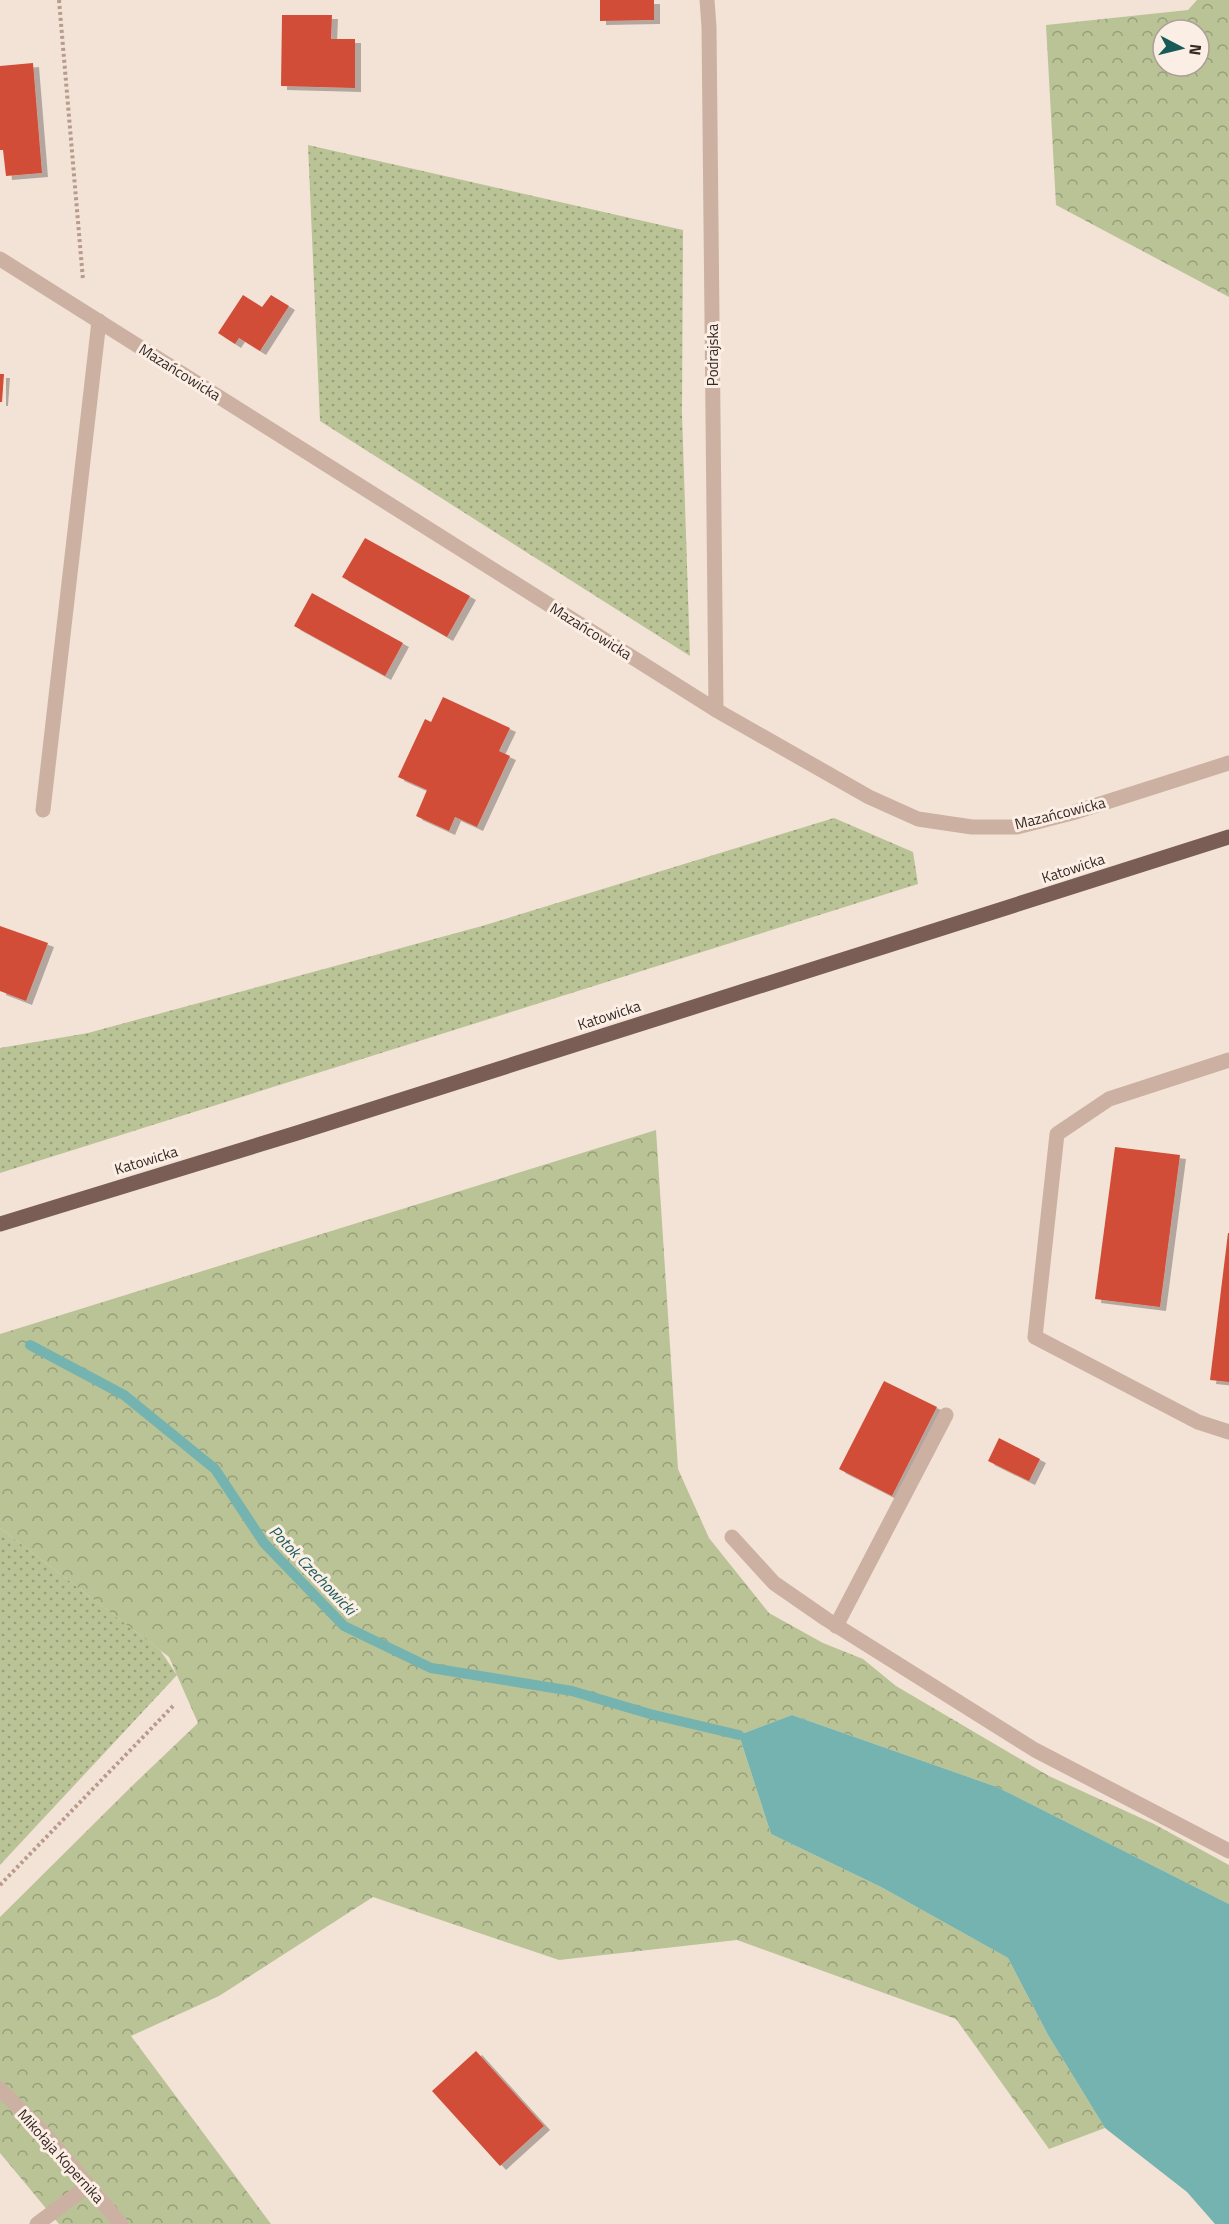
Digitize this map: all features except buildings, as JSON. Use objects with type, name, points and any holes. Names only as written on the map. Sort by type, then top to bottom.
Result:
[{"type":"main road","name":"Katowicka","points":[[0,1224],[1229,837]]},
{"type":"street","name":"Podrajska","points":[[707,0],[710,27],[716,710]]},
{"type":"street","name":"Mazańcowicka","points":[[0,259],[716,710],[869,798],[918,819],[972,827],[1017,826],[1072,813],[1229,763]]},
{"type":"street","points":[[43,810],[99,321]]},
{"type":"street","points":[[1229,1060],[1109,1099],[1057,1134],[1035,1337],[1198,1422],[1229,1432]]},
{"type":"street","points":[[836,1626],[946,1415]]},
{"type":"street","points":[[732,1536],[774,1583],[836,1626],[1035,1749],[1229,1851]]},
{"type":"street","name":"Mikołaja Kopernika","points":[[0,2089],[43,2132],[121,2224]]},
{"type":"street","points":[[37,2224],[88,2186]]},
{"type":"path","points":[[59,0],[85,312]]},
{"type":"path","points":[[0,1885],[173,1706]]},
{"type":"green space","points":[[1197,0],[1229,0],[1229,297],[1056,205],[1046,25],[1188,10]]},
{"type":"green space","points":[[308,145],[683,230],[682,414],[690,656],[320,421]]},
{"type":"green space","points":[[834,818],[913,852],[918,884],[0,1173],[0,1048],[88,1033],[482,926]]},
{"type":"green space","points":[[656,1130],[678,1469],[709,1538],[769,1613],[823,1643],[863,1659],[896,1686],[1049,1776],[1154,1824],[1229,1865],[1229,1904],[997,1787],[792,1715],[739,1735],[771,1834],[881,1887],[1008,1958],[1048,2035],[1105,2128],[1049,2149],[956,2019],[737,1940],[559,1960],[373,1897],[219,1996],[131,2036],[271,2224],[59,2224],[0,2153],[0,1917],[198,1723],[169,1657],[0,1528],[0,1334]]},
{"type":"green space","points":[[0,1528],[160,1650],[177,1675],[0,1865]]},
{"type":"water","points":[[792,1715],[997,1787],[1229,1904],[1229,2224],[1215,2224],[1187,2192],[1105,2128],[1048,2035],[1008,1958],[881,1887],[771,1834],[739,1735]]},
{"type":"waterway","name":"Potok Czechowicki","points":[[30,1345],[124,1395],[215,1469],[264,1543],[344,1626],[431,1668],[572,1691],[650,1714],[739,1735]]}]
